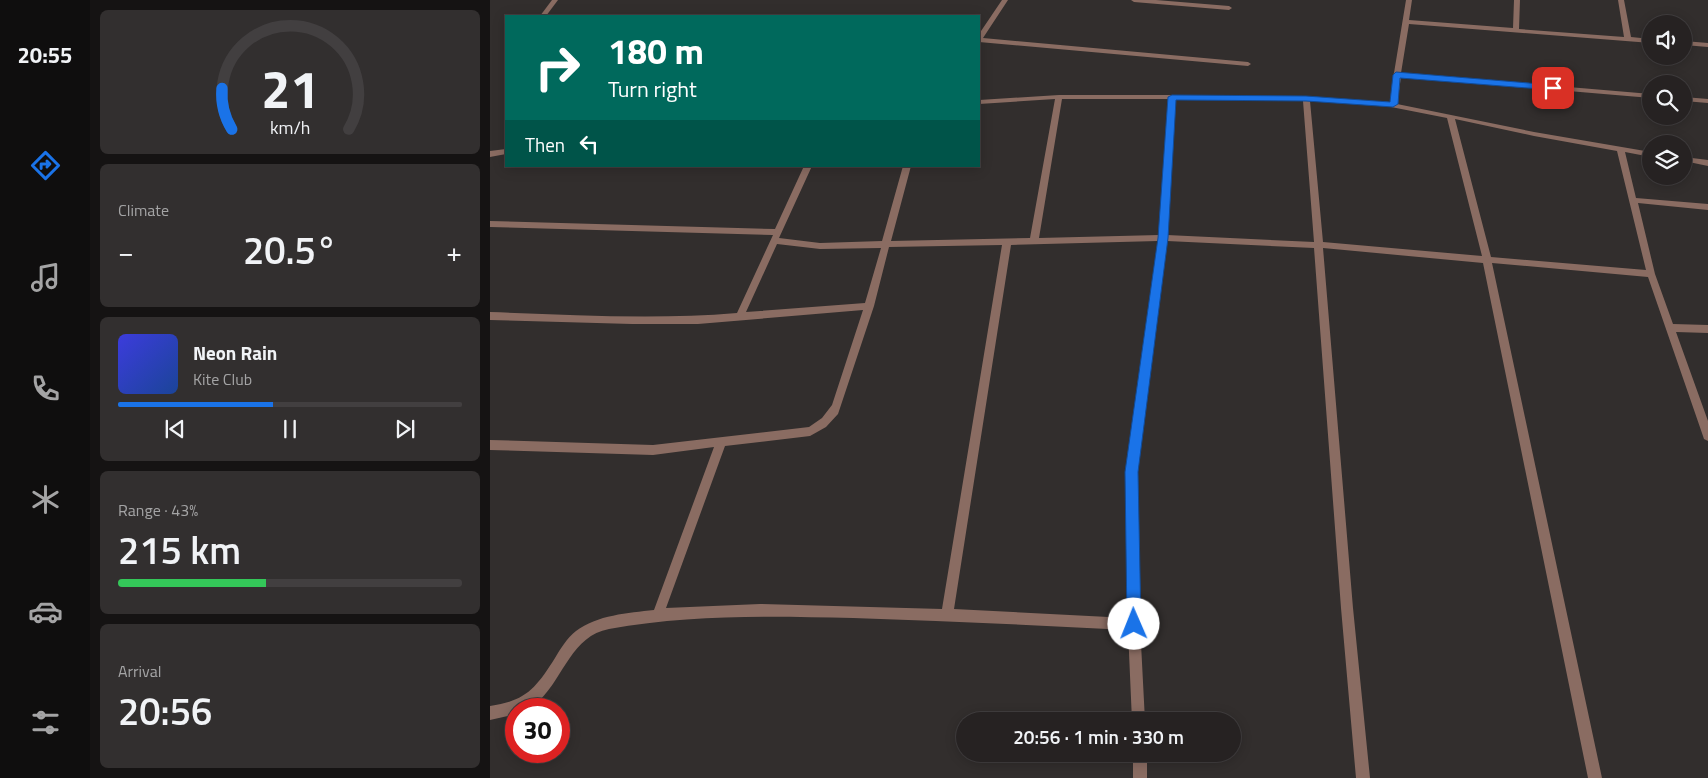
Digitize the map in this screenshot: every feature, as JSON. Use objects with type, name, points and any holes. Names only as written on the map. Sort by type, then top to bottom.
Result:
[{"type":"street","points":[[544,15],[555,0]]},
{"type":"street","points":[[980,38],[1005,0]]},
{"type":"street","points":[[1134,0],[1206,3],[1229,8]]},
{"type":"street","points":[[1393,104],[1409,0]]},
{"type":"street","points":[[1516,0],[1516,30]]},
{"type":"street","points":[[1621,0],[1628,39]]},
{"type":"street","points":[[1405,22],[1642,40]]},
{"type":"street","points":[[980,39],[1248,64]]},
{"type":"street","points":[[1692,44],[1708,45]]},
{"type":"street","points":[[1396,75],[1642,95]]},
{"type":"street","points":[[1034,241],[1059,97]]},
{"type":"street","points":[[980,102],[1059,97],[1172,97],[1306,99],[1393,104],[1534,134],[1642,153]]},
{"type":"street","points":[[1139,712],[1134,624],[1131,472],[1163,238],[1172,97]]},
{"type":"street","points":[[1306,99],[1319,245],[1345,598],[1362,778]]},
{"type":"street","points":[[1692,100],[1708,101]]},
{"type":"street","points":[[1450,116],[1487,259],[1595,778]]},
{"type":"street","points":[[1620,150],[1651,274],[1708,436]]},
{"type":"street","points":[[490,154],[505,152]]},
{"type":"street","points":[[1692,160],[1708,163]]},
{"type":"street","points":[[740,316],[808,167]]},
{"type":"street","points":[[490,445],[653,450],[810,431],[832,417],[869,306],[907,167]]},
{"type":"street","points":[[1632,200],[1708,206]]},
{"type":"street","points":[[490,224],[779,232]]},
{"type":"street","points":[[774,241],[820,246],[1163,238],[1319,245],[1651,274]]},
{"type":"street","points":[[947,614],[1007,242]]},
{"type":"street","points":[[490,316],[698,320],[869,306]]},
{"type":"street","points":[[1670,328],[1708,329]]},
{"type":"street","points":[[658,614],[722,442]]},
{"type":"street","points":[[490,713],[520,706],[534,697],[570,645],[584,632],[601,624],[658,614],[791,610],[947,614],[1134,624]]},
{"type":"street","points":[[1140,762],[1140,778]]},
{"type":"route","points":[[1134,624],[1131,472],[1163,238],[1172,97],[1306,99],[1393,104],[1396,75],[1553,88]]}]
